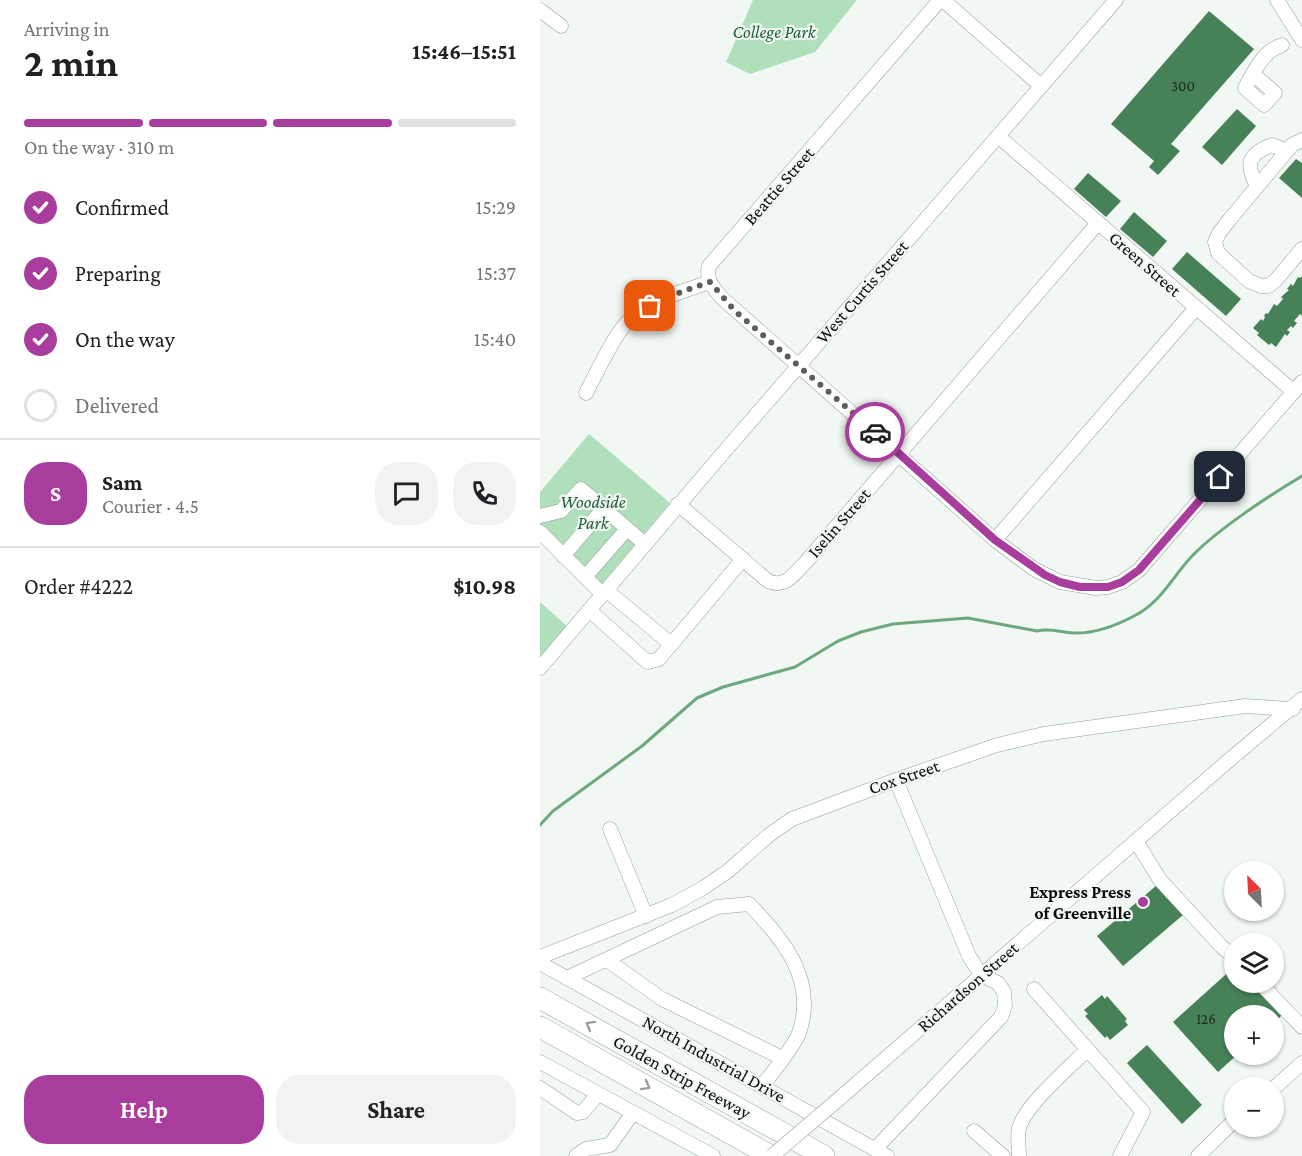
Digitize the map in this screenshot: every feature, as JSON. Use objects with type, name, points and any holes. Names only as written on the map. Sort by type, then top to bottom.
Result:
[{"type":"highway","name":"Golden Strip Freeway","points":[[540,998],[824,1156]]},
{"type":"highway","name":"Golden Strip Freeway","points":[[540,1027],[772,1156]]},
{"type":"street","points":[[941,0],[1041,86]]},
{"type":"street","name":"Beattie Street","points":[[710,282],[708,270],[712,262],[941,0]]},
{"type":"street","name":"West Curtis Street","points":[[540,668],[678,504],[1116,0]]},
{"type":"street","points":[[1277,0],[1302,40]]},
{"type":"street","points":[[540,10],[561,26]]},
{"type":"street","points":[[1253,74],[1264,55],[1272,48],[1282,45]]},
{"type":"street","name":"Green Street","points":[[998,136],[1196,308],[1298,387]]},
{"type":"street","points":[[1302,140],[1292,145],[1286,152],[1219,233],[1215,242],[1218,252],[1249,281],[1260,286],[1268,286],[1275,281],[1302,249]]},
{"type":"street","points":[[1257,186],[1249,171],[1250,161],[1259,150],[1272,145],[1286,152]]},
{"type":"street","name":"Iselin Street","points":[[678,504],[768,581],[776,584],[785,582],[805,563],[1098,223]]},
{"type":"street","points":[[586,393],[621,329],[639,312],[661,299],[710,282],[735,311],[899,453],[995,540],[1034,568],[1060,582],[1096,588],[1122,582],[1139,570],[1298,387]]},
{"type":"street","points":[[995,540],[1196,308]]},
{"type":"street","points":[[540,516],[561,511],[581,489],[645,544]]},
{"type":"street","points":[[563,556],[604,508]]},
{"type":"street","points":[[585,578],[627,529]]},
{"type":"street","points":[[540,532],[585,578],[671,644]]},
{"type":"street","points":[[589,610],[648,662],[658,659],[743,559]]},
{"type":"street","points":[[1296,709],[1302,699]]},
{"type":"street","name":"Cox Street","points":[[540,957],[646,916],[704,888],[728,871],[768,835],[792,819],[996,745],[1044,734],[1245,706],[1296,709]]},
{"type":"street","name":"Richardson Street","points":[[772,1156],[1136,841],[1296,709]]},
{"type":"street","points":[[881,1153],[1001,1017],[1005,1006],[1005,992],[998,983],[981,975],[969,956],[896,780]]},
{"type":"street","points":[[610,829],[646,916]]},
{"type":"street","points":[[1136,841],[1160,880],[1224,949]]},
{"type":"street","points":[[567,978],[717,908],[749,904],[775,931],[799,970],[806,1000],[799,1035],[762,1086]]},
{"type":"street","points":[[607,960],[662,999],[783,1058]]},
{"type":"street","name":"North Industrial Drive","points":[[540,963],[881,1153]]},
{"type":"street","points":[[1034,989],[1143,1112],[1120,1156]]},
{"type":"street","points":[[1269,993],[1302,1027]]},
{"type":"street","points":[[1019,1156],[1018,1130],[1022,1119],[1039,1098],[1088,1050]]},
{"type":"street","points":[[540,1062],[713,1156]]},
{"type":"street","points":[[1284,1079],[1302,1064]]},
{"type":"street","points":[[540,1088],[577,1113],[583,1112],[598,1094]]},
{"type":"street","points":[[576,1156],[586,1149],[611,1151],[633,1113]]},
{"type":"street","points":[[974,1131],[1003,1156]]},
{"type":"street","points":[[1198,1156],[1224,1131]]},
{"type":"green space","name":"College Park","points":[[753,0],[857,0],[815,52],[750,74],[726,62]]},
{"type":"green space","name":"Woodside Park","points":[[589,434],[670,503],[595,592],[540,539],[540,492]]},
{"type":"green space","points":[[540,602],[568,627],[540,660]]},
{"type":"building","points":[[1209,11],[1254,49],[1171,144],[1180,151],[1158,175],[1149,167],[1154,161],[1111,124]]},
{"type":"building","points":[[1237,109],[1256,126],[1222,165],[1202,147]]},
{"type":"building","points":[[1296,159],[1302,163],[1302,198],[1279,178]]},
{"type":"building","points":[[1088,173],[1121,201],[1106,217],[1074,189]]},
{"type":"building","points":[[1134,212],[1167,241],[1153,257],[1120,229]]},
{"type":"building","points":[[1187,252],[1241,299],[1226,316],[1172,269]]},
{"type":"building","points":[[1302,276],[1302,316],[1300,314],[1294,321],[1297,323],[1293,328],[1291,326],[1287,330],[1290,332],[1287,336],[1285,334],[1276,347],[1271,343],[1269,345],[1257,335],[1259,333],[1253,328],[1261,319],[1263,321],[1264,316],[1274,304],[1277,306],[1291,284],[1293,286],[1298,277]]},
{"type":"building","points":[[1157,885],[1183,915],[1123,966],[1097,936]]},
{"type":"building","points":[[1224,976],[1224,993],[1263,993],[1273,1005],[1224,1005],[1226,1065],[1218,1072],[1173,1022]]},
{"type":"building","points":[[1102,995],[1105,999],[1107,996],[1127,1019],[1125,1021],[1128,1025],[1110,1040],[1107,1036],[1105,1038],[1085,1016],[1088,1014],[1084,1010]]},
{"type":"building","points":[[1147,1045],[1202,1105],[1182,1124],[1127,1063]]},
{"type":"waterway","points":[[540,825],[553,811],[642,746],[697,698],[723,687],[795,667],[838,641],[861,632],[893,624],[968,618],[1037,631],[1081,633],[1105,628],[1127,619],[1144,610],[1160,596],[1194,554],[1217,534],[1302,476]]},
{"type":"way so far","points":[[650,306],[661,299],[710,282],[735,311],[875,432]]},
{"type":"place","name":"Express Press of Greenville","points":[[1143,902]]},
{"type":"route","points":[[875,432],[995,540],[1045,575],[1080,587],[1108,587],[1128,579],[1139,570],[1220,477]]}]
